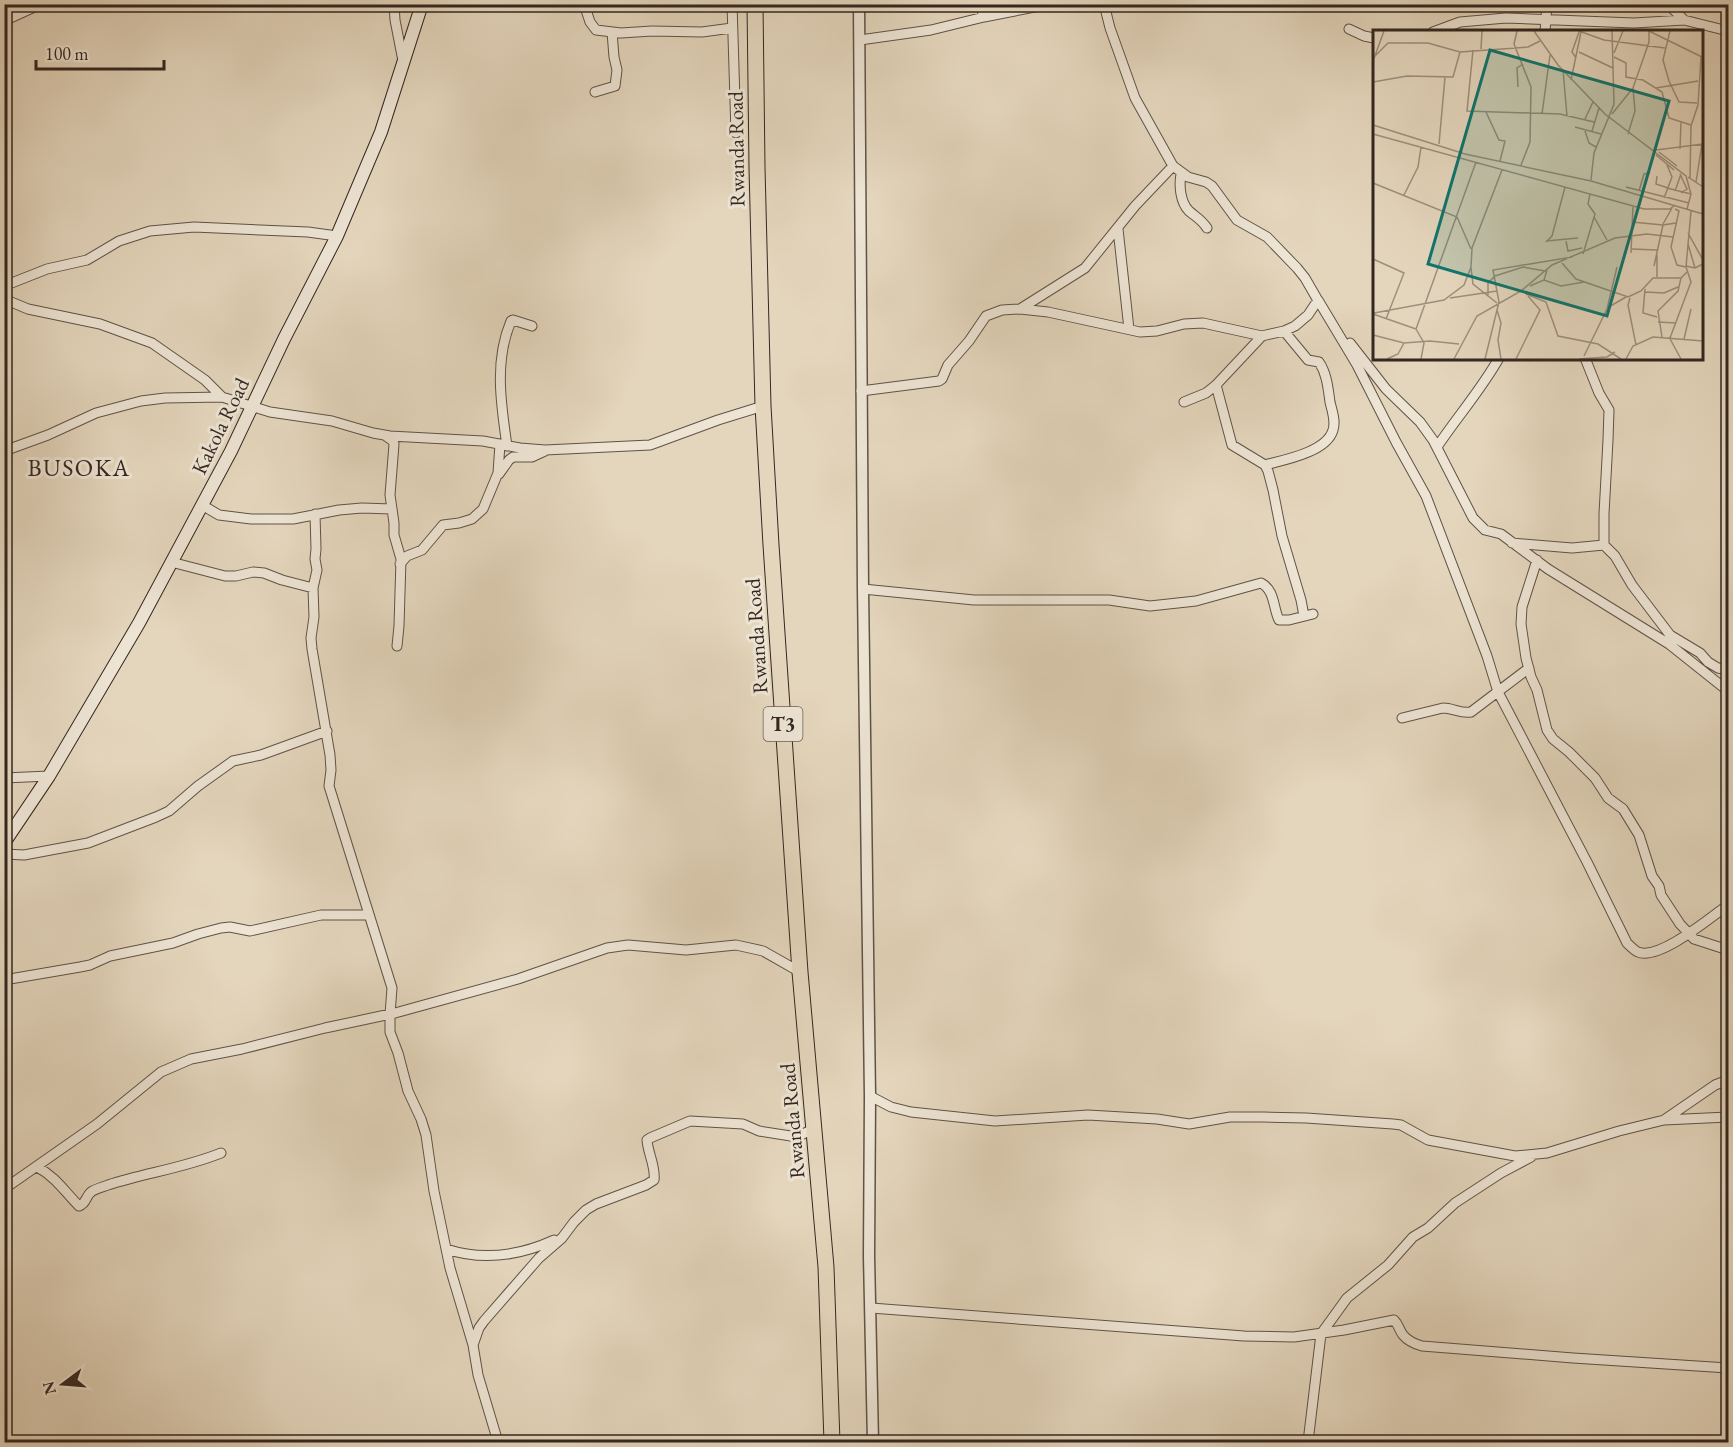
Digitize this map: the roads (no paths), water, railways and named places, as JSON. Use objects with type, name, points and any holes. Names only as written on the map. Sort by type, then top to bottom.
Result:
[{"type":"highway","name":"Rwanda Road","points":[[755,4],[763,406],[800,972],[826,1267],[832,1443]]},
{"type":"main road","name":"Kakola Road","points":[[4,843],[49,776],[139,623],[231,451],[337,236],[381,132],[422,4]]},
{"type":"street","points":[[4,21],[41,4]]},
{"type":"street","points":[[394,4],[403,63]]},
{"type":"street","points":[[584,4],[590,22],[596,30],[621,33],[702,32],[732,28]]},
{"type":"street","points":[[732,4],[736,133]]},
{"type":"street","points":[[859,4],[873,1443]]},
{"type":"street","points":[[980,4],[984,17]]},
{"type":"street","points":[[860,40],[932,30],[1050,4]]},
{"type":"street","points":[[1104,4],[1110,28],[1135,98],[1173,166],[1181,174],[1212,186],[1237,220],[1275,244],[1305,278],[1357,365],[1426,496],[1484,646],[1498,692],[1582,852],[1627,944],[1638,952],[1650,954],[1689,934],[1728,905]]},
{"type":"street","points":[[1545,30],[1547,4]]},
{"type":"street","points":[[1668,4],[1684,20]]},
{"type":"street","points":[[1438,30],[1460,22],[1506,18],[1634,23],[1684,20],[1728,31]]},
{"type":"street","points":[[1349,29],[1373,38]]},
{"type":"street","points":[[595,92],[615,86],[617,78],[612,32]]},
{"type":"street","points":[[1020,309],[1085,268],[1135,206],[1173,166]]},
{"type":"street","points":[[1181,174],[1180,184],[1184,202],[1190,212],[1200,218],[1207,228]]},
{"type":"street","points":[[4,286],[47,269],[87,260],[119,241],[150,231],[203,227],[308,232],[337,236]]},
{"type":"street","points":[[1118,229],[1129,330]]},
{"type":"street","points":[[4,298],[28,309],[100,324],[152,344],[205,380],[222,397]]},
{"type":"street","points":[[861,391],[939,381],[948,365],[969,341],[986,316],[1002,310],[1048,312],[1147,332],[1184,324],[1203,323],[1262,336],[1284,331],[1301,322],[1320,303]]},
{"type":"street","points":[[1320,303],[1397,401],[1420,422],[1437,447],[1473,518],[1485,530],[1501,534],[1548,569],[1669,644],[1728,691]]},
{"type":"street","points":[[400,564],[407,556],[422,550],[443,525],[459,523],[476,516],[483,509],[499,469],[503,445],[500,376],[506,332],[513,320],[532,326]]},
{"type":"street","points":[[1265,465],[1310,452],[1324,442],[1334,429],[1334,417],[1325,372],[1319,362],[1308,360],[1284,331]]},
{"type":"street","points":[[1184,402],[1206,393],[1216,385],[1262,336]]},
{"type":"street","points":[[1437,447],[1476,395],[1498,360]]},
{"type":"street","points":[[1586,360],[1599,393],[1609,410],[1604,544],[1615,556],[1632,585],[1670,635],[1700,653],[1708,662],[1718,668],[1728,670]]},
{"type":"street","points":[[863,589],[974,600],[1109,600],[1150,606],[1196,602],[1262,583],[1270,591],[1279,620],[1308,615],[1301,600],[1282,536],[1270,477],[1265,465],[1232,445],[1216,385]]},
{"type":"street","points":[[4,451],[48,435],[96,413],[141,401],[165,398],[222,397],[270,412],[332,421],[384,435],[483,441],[550,450],[650,445],[737,413],[763,406]]},
{"type":"street","points":[[384,435],[394,444],[390,495],[394,535],[401,559],[397,646]]},
{"type":"street","points":[[496,478],[508,460],[513,457],[532,457],[550,450]]},
{"type":"street","points":[[202,505],[219,515],[251,519],[292,519],[362,508],[392,509]]},
{"type":"street","points":[[315,514],[317,570],[313,588],[314,617],[311,638],[327,731],[331,770],[329,786],[393,988],[389,1024],[392,1039],[408,1091],[426,1135],[434,1191],[450,1268],[473,1345],[478,1375],[498,1443]]},
{"type":"street","points":[[1512,543],[1572,548],[1604,544]]},
{"type":"street","points":[[1537,560],[1522,608],[1522,631],[1528,668],[1537,690],[1549,734],[1595,778],[1608,798],[1623,809],[1639,835],[1652,876],[1659,886],[1661,895],[1689,934],[1704,943],[1728,950]]},
{"type":"street","points":[[171,562],[225,576],[259,572],[313,588]]},
{"type":"street","points":[[1402,718],[1443,708],[1470,712],[1528,668]]},
{"type":"street","points":[[4,854],[24,855],[88,843],[169,811],[232,761],[261,755],[327,731]]},
{"type":"street","points":[[4,778],[49,776]]},
{"type":"street","points":[[4,980],[90,965],[110,956],[162,945],[221,928],[230,927],[250,931],[321,915],[369,915]]},
{"type":"street","points":[[4,1189],[97,1124],[147,1082],[179,1063],[390,1014],[518,979],[607,948],[628,945],[686,950],[736,945],[763,951],[800,972]]},
{"type":"street","points":[[1664,1120],[1715,1085],[1728,1080]]},
{"type":"street","points":[[870,1096],[891,1107],[911,1112],[995,1120],[1088,1115],[1157,1119],[1189,1124],[1230,1117],[1306,1118],[1393,1124],[1401,1125],[1428,1140],[1502,1154],[1533,1155],[1664,1120],[1728,1118]]},
{"type":"street","points":[[473,1345],[484,1321],[539,1258],[564,1235],[574,1221],[596,1204],[652,1181],[655,1173],[648,1139],[686,1122],[742,1124],[759,1131],[797,1137],[813,1129]]},
{"type":"street","points":[[37,1167],[48,1172],[79,1206],[85,1202],[91,1192],[108,1185],[180,1167],[221,1153]]},
{"type":"street","points":[[1308,1443],[1321,1334],[1347,1298],[1388,1265],[1413,1237],[1428,1228],[1455,1203],[1533,1155]]},
{"type":"street","points":[[446,1249],[478,1256],[505,1256],[535,1249],[564,1235]]},
{"type":"street","points":[[871,1308],[1244,1336],[1286,1337],[1321,1334],[1394,1320],[1398,1323],[1404,1336],[1422,1346],[1728,1368]]},
{"type":"district","name":"BUSOKA","points":[[79,467]]}]
